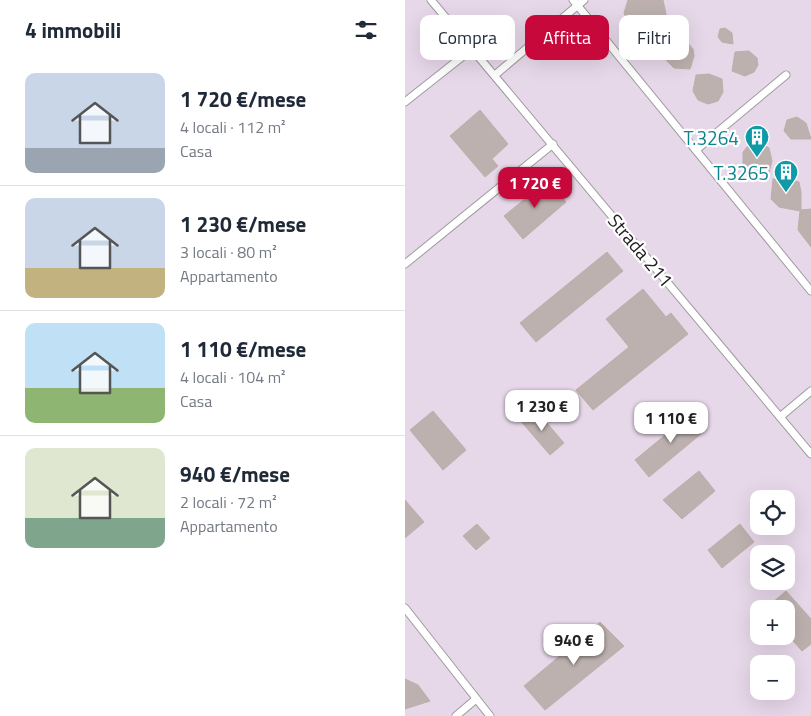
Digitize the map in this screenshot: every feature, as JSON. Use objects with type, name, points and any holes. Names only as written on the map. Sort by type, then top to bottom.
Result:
[{"type":"lane","name":"Strada 211","points":[[431,0],[444,15]]},
{"type":"lane","points":[[495,75],[575,3],[583,0]]},
{"type":"lane","points":[[575,3],[811,291]]},
{"type":"lane","points":[[405,102],[458,60]]},
{"type":"lane","name":"Strada 211","points":[[482,60],[811,454]]},
{"type":"lane","points":[[695,150],[786,75]]},
{"type":"lane","points":[[405,264],[553,144]]},
{"type":"lane","points":[[780,417],[811,391]]},
{"type":"lane","points":[[405,608],[490,716]]},
{"type":"lane","points":[[456,716],[476,699]]},
{"type":"shaded area","points":[[405,0],[811,0],[811,716],[405,716]]},
{"type":"building","points":[[628,0],[663,0],[666,14],[625,15]]},
{"type":"building","points":[[725,28],[732,33],[733,44],[722,42],[718,37],[720,29]]},
{"type":"building","points":[[689,44],[693,49],[694,56],[690,69],[674,68],[666,60],[689,60]]},
{"type":"building","points":[[749,51],[757,58],[758,65],[754,72],[745,76],[732,71],[735,52]]},
{"type":"building","points":[[709,74],[722,79],[723,92],[718,101],[708,104],[698,100],[693,91],[696,75]]},
{"type":"building","points":[[480,110],[508,144],[492,159],[498,166],[485,177],[450,136]]},
{"type":"building","points":[[797,117],[806,123],[811,139],[791,139],[784,131],[787,120]]},
{"type":"building","name":"T.3264","points":[[754,143],[761,143],[769,148],[772,161],[769,173],[753,173],[743,164],[743,152]]},
{"type":"building","points":[[787,178],[799,182],[801,210],[811,209],[811,247],[798,230],[800,211],[779,207],[771,199],[773,179]]},
{"type":"building","points":[[548,180],[566,202],[523,239],[504,216]]},
{"type":"building","points":[[607,252],[623,271],[536,342],[520,323]]},
{"type":"building","points":[[643,289],[666,317],[671,313],[688,334],[593,410],[576,390],[629,347],[606,319]]},
{"type":"building","points":[[535,409],[564,443],[550,455],[519,419]]},
{"type":"building","points":[[433,411],[466,450],[443,470],[410,430]]},
{"type":"building","points":[[693,412],[707,429],[649,477],[635,460]]},
{"type":"building","points":[[699,471],[715,491],[682,519],[663,500]]},
{"type":"building","points":[[405,500],[424,522],[405,538]]},
{"type":"building","points":[[477,524],[490,538],[476,550],[463,536]]},
{"type":"building","points":[[740,524],[754,542],[722,568],[708,550]]},
{"type":"building","points":[[786,591],[794,600],[776,600]]},
{"type":"building","points":[[795,601],[811,619],[811,644],[802,651],[795,643]]},
{"type":"building","points":[[600,622],[624,646],[545,710],[524,686]]},
{"type":"building","points":[[405,679],[418,685],[430,701],[405,709]]},
{"type":"place","name":"T.3264","points":[[757,158]]},
{"type":"place","name":"T.3265","points":[[786,193]]}]
